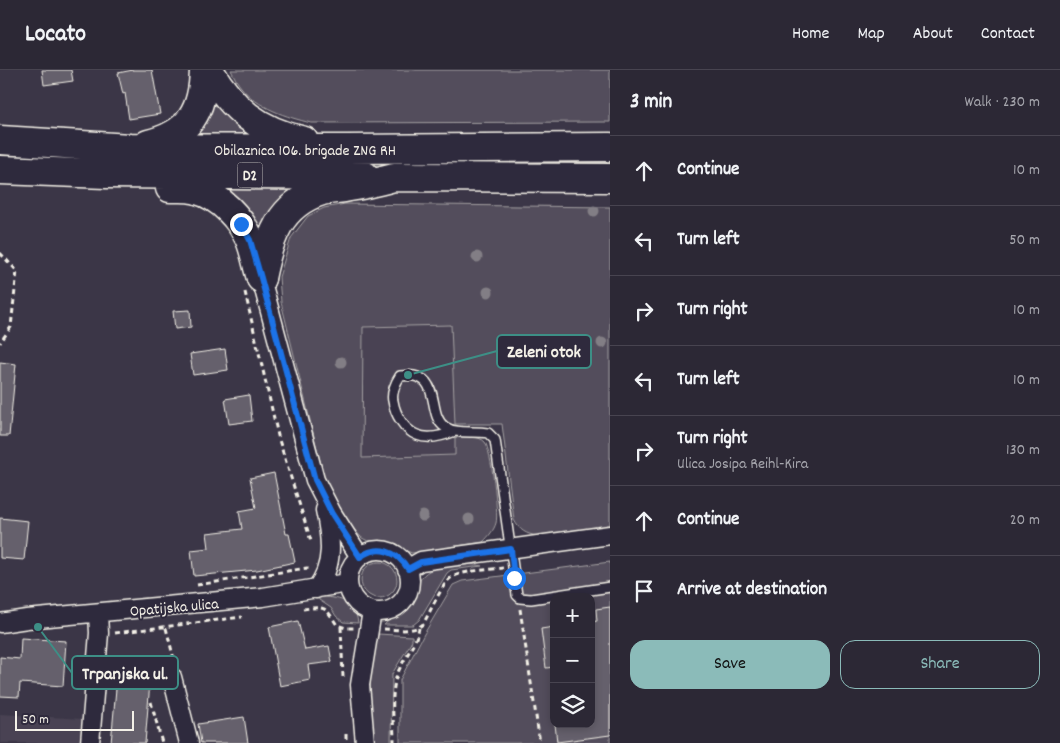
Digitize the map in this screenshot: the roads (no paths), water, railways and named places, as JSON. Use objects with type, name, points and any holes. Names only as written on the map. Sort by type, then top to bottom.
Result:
[{"type":"main road","points":[[130,148],[164,140],[178,133],[193,118],[199,108],[202,95],[204,70]]},
{"type":"main road","points":[[209,70],[232,103],[260,125],[296,140],[347,149]]},
{"type":"main road","name":"Obilaznica 106. brigade ZNG RH","points":[[0,140],[130,148],[610,147]]},
{"type":"main road","name":"Obilaznica 106. brigade ZNG RH","points":[[0,170],[106,174],[610,178]]},
{"type":"main road","points":[[106,174],[134,185],[198,190],[214,198],[230,210],[250,240],[253,285]]},
{"type":"main road","points":[[253,285],[277,225],[290,209],[307,197],[323,191],[370,184],[394,177]]},
{"type":"street","points":[[253,285],[322,495],[360,557]]},
{"type":"street","points":[[316,589],[326,574],[330,556],[329,530],[322,495]]},
{"type":"street","points":[[408,569],[421,562],[610,535]]},
{"type":"street","points":[[372,551],[389,552],[397,556],[408,569],[410,578],[406,597],[400,604],[391,609],[382,612],[372,611],[358,604],[350,591],[348,583],[352,566],[360,557],[372,551]]},
{"type":"street","name":"Opatijska ulica","points":[[0,623],[263,597],[348,583]]},
{"type":"street","points":[[365,743],[360,685],[372,611]]},
{"type":"street","points":[[90,743],[98,613]]},
{"type":"street","points":[[172,677],[188,743]]},
{"type":"lane","points":[[455,432],[445,427],[438,420],[430,390],[424,380],[411,374],[400,376],[392,400],[405,428],[417,435],[433,437],[445,436],[455,432],[488,433],[495,440],[511,549],[515,591],[520,598],[531,599],[610,587]]},
{"type":"place","name":"Zeleni otok","points":[[408,375]]},
{"type":"place","name":"Trpanjska ul.","points":[[38,627]]}]
